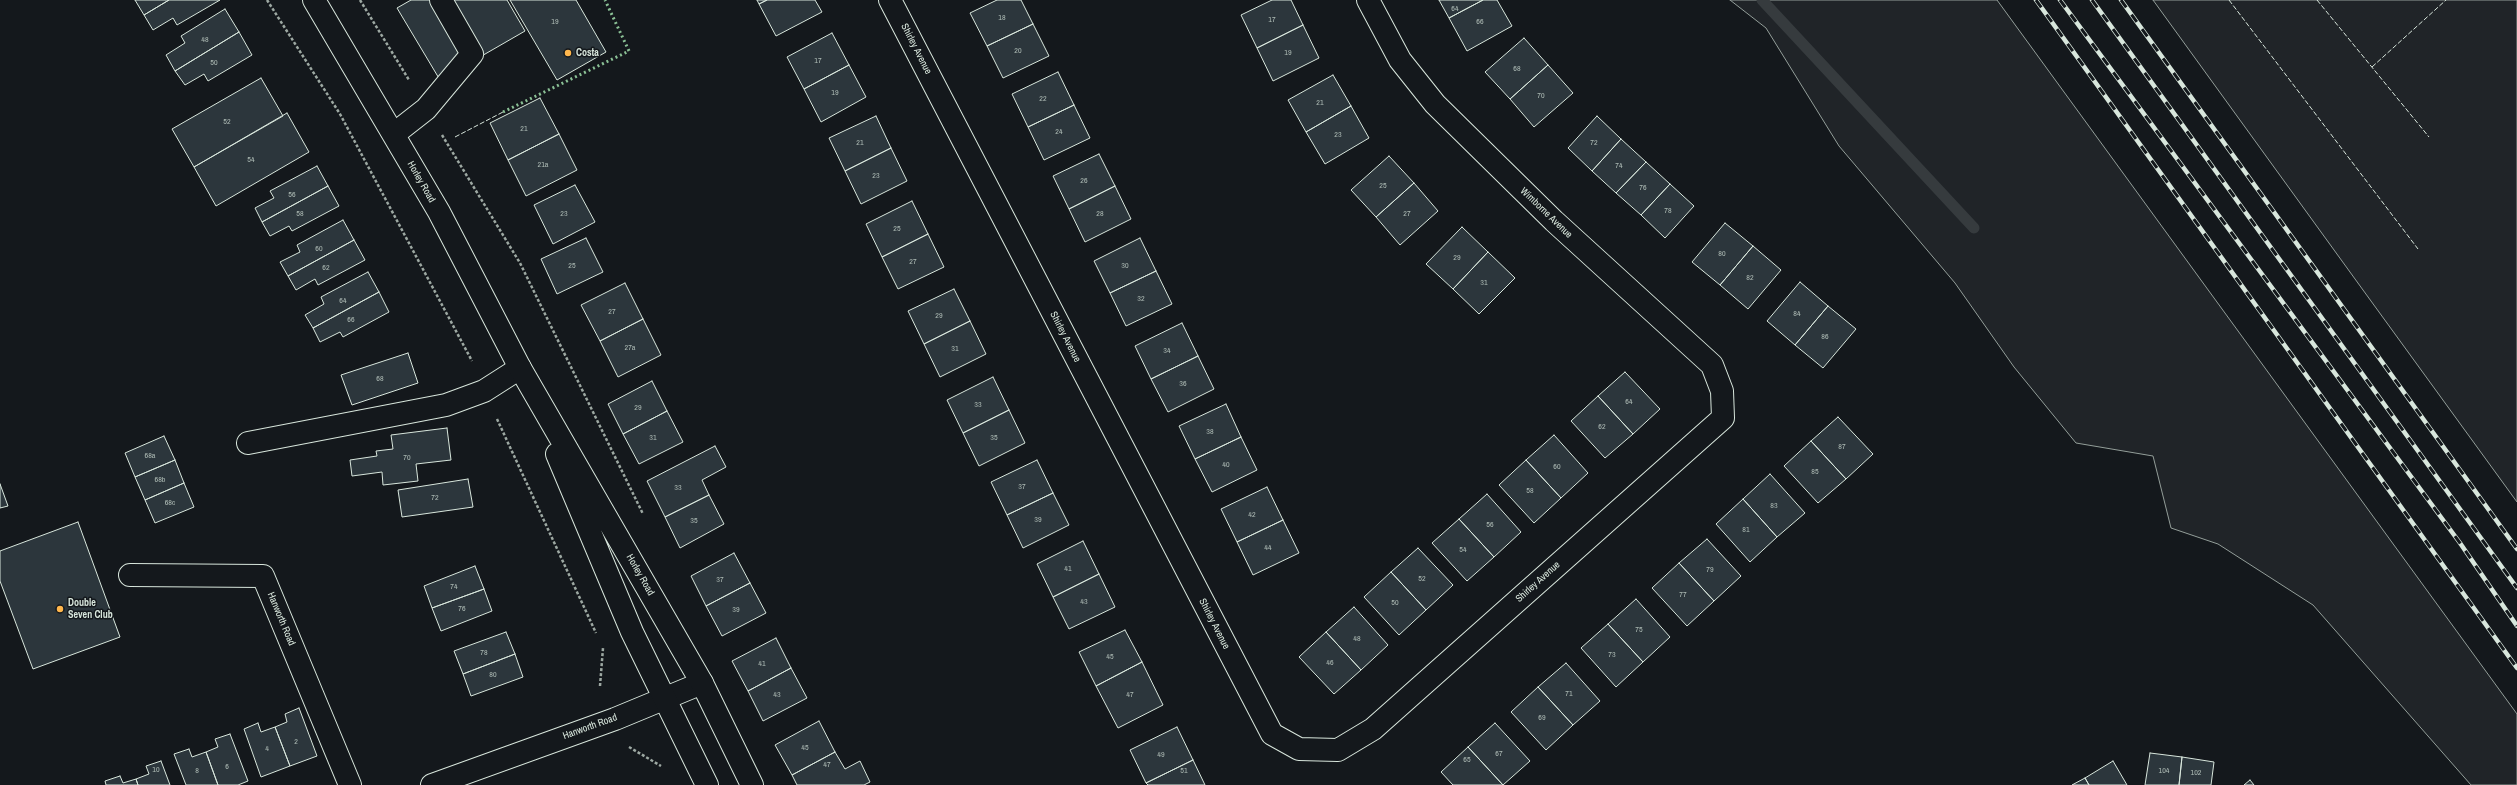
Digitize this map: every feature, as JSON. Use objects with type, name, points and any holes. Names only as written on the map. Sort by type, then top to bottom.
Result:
[{"type":"street","name":"Horley Road","points":[[314,0],[394,134],[438,212],[520,368],[702,683],[752,785]]},
{"type":"street","points":[[394,134],[426,109],[472,54],[441,0]]},
{"type":"street","name":"Shirley Avenue","points":[[890,0],[1272,734],[1299,749],[1338,750],[1373,729],[1723,418]]},
{"type":"street","name":"Wimborne Avenue","points":[[1368,0],[1400,60],[1435,104],[1554,221],[1712,364],[1722,392],[1723,418]]},
{"type":"street","name":"Horley Road","points":[[520,368],[632,632],[707,785]]},
{"type":"street","points":[[248,443],[446,405],[484,391],[520,368]]},
{"type":"street","name":"Hanworth Road","points":[[130,575],[263,576],[350,785]]},
{"type":"street","name":"Hanworth Road","points":[[432,785],[664,699],[702,683]]},
{"type":"path","points":[[267,0],[340,114],[471,356],[474,368]]},
{"type":"path","points":[[360,0],[520,263],[645,518]]},
{"type":"path","points":[[497,418],[586,614],[603,647],[600,686]]},
{"type":"path","points":[[627,746],[663,768]]},
{"type":"shaded area","points":[[1730,0],[1997,0],[2517,714],[2517,785],[2471,785],[2313,605],[2218,544],[2171,528],[2153,456],[2076,443],[2014,367],[1955,283],[1839,146],[1766,28]]},
{"type":"shaded area","points":[[2153,0],[2517,0],[2517,502],[2363,290]]},
{"type":"building","points":[[135,0],[169,0],[144,15]]},
{"type":"building","points":[[169,0],[220,0],[177,25],[173,18],[153,30],[144,15]]},
{"type":"building","points":[[411,0],[507,0],[525,31],[440,80],[397,8]]},
{"type":"building","points":[[510,0],[576,0],[606,52],[557,80]]},
{"type":"building","points":[[757,0],[767,0],[759,4]]},
{"type":"building","points":[[767,0],[815,0],[822,12],[776,36],[759,4]]},
{"type":"building","points":[[997,0],[1021,0],[1033,24],[987,46],[970,13]]},
{"type":"building","points":[[1272,0],[1291,0],[1303,25],[1257,48],[1241,15]]},
{"type":"building","points":[[1439,0],[1483,0],[1449,18]]},
{"type":"building","points":[[1483,0],[1497,0],[1512,26],[1467,51],[1449,18]]},
{"type":"building","points":[[225,9],[239,32],[175,71],[166,55],[185,43],[181,36]]},
{"type":"building","points":[[1033,24],[1049,56],[1003,78],[987,46]]},
{"type":"building","points":[[1303,25],[1319,58],[1273,81],[1257,48]]},
{"type":"building","points":[[239,32],[252,55],[208,81],[204,74],[185,85],[175,71]]},
{"type":"building","points":[[832,33],[849,65],[804,89],[787,57]]},
{"type":"building","points":[[1524,38],[1548,65],[1510,99],[1485,72]]},
{"type":"building","points":[[849,65],[866,97],[821,122],[804,89]]},
{"type":"building","points":[[1548,65],[1573,93],[1534,127],[1510,99]]},
{"type":"building","points":[[1058,72],[1074,105],[1028,127],[1012,94]]},
{"type":"building","points":[[1333,75],[1351,106],[1306,132],[1288,100]]},
{"type":"building","points":[[261,78],[283,116],[194,167],[172,129]]},
{"type":"building","points":[[540,98],[559,134],[508,160],[490,123]]},
{"type":"building","points":[[1074,105],[1090,138],[1044,160],[1028,127]]},
{"type":"building","points":[[1351,106],[1369,138],[1325,164],[1306,132]]},
{"type":"building","points":[[287,113],[309,152],[216,206],[194,167]]},
{"type":"building","points":[[876,116],[891,148],[845,171],[829,138]]},
{"type":"building","points":[[1597,116],[1621,139],[1592,171],[1568,148]]},
{"type":"building","points":[[559,134],[577,170],[526,196],[508,160]]},
{"type":"building","points":[[1621,139],[1646,162],[1616,193],[1592,171]]},
{"type":"building","points":[[891,148],[907,181],[861,204],[845,171]]},
{"type":"building","points":[[1099,154],[1115,186],[1069,209],[1053,176]]},
{"type":"building","points":[[1389,156],[1414,183],[1376,217],[1351,190]]},
{"type":"building","points":[[1646,162],[1670,184],[1641,215],[1616,193]]},
{"type":"building","points":[[317,166],[328,186],[262,222],[255,208],[274,198],[270,191]]},
{"type":"building","points":[[1414,183],[1438,211],[1400,245],[1376,217]]},
{"type":"building","points":[[1670,184],[1694,206],[1665,238],[1641,215]]},
{"type":"building","points":[[575,185],[595,222],[553,244],[534,205]]},
{"type":"building","points":[[328,186],[339,206],[292,231],[289,226],[270,236],[262,222]]},
{"type":"building","points":[[1115,186],[1131,219],[1085,242],[1069,209]]},
{"type":"building","points":[[912,201],[928,234],[882,257],[866,224]]},
{"type":"building","points":[[343,220],[354,240],[288,276],[280,262],[300,252],[297,245]]},
{"type":"building","points":[[1725,223],[1753,246],[1720,285],[1692,262]]},
{"type":"building","points":[[1462,227],[1488,252],[1453,289],[1426,264]]},
{"type":"building","points":[[928,234],[944,267],[898,289],[882,257]]},
{"type":"building","points":[[586,238],[603,272],[557,294],[541,259]]},
{"type":"building","points":[[1140,238],[1156,271],[1110,293],[1094,261]]},
{"type":"building","points":[[354,240],[365,260],[318,285],[315,279],[296,290],[288,276]]},
{"type":"building","points":[[1753,246],[1781,270],[1748,309],[1720,285]]},
{"type":"building","points":[[1488,252],[1515,278],[1479,314],[1453,289]]},
{"type":"building","points":[[1156,271],[1172,304],[1126,326],[1110,293]]},
{"type":"building","points":[[368,272],[379,292],[313,328],[305,315],[324,304],[321,297]]},
{"type":"building","points":[[1800,282],[1828,306],[1795,345],[1767,321]]},
{"type":"building","points":[[625,283],[643,319],[600,341],[581,305]]},
{"type":"building","points":[[954,289],[970,321],[924,344],[908,311]]},
{"type":"building","points":[[379,292],[389,312],[343,337],[340,332],[320,342],[313,328]]},
{"type":"building","points":[[1828,306],[1856,329],[1823,368],[1795,345]]},
{"type":"building","points":[[643,319],[661,355],[618,377],[600,341]]},
{"type":"building","points":[[970,321],[986,354],[940,377],[924,344]]},
{"type":"building","points":[[1182,323],[1198,356],[1151,379],[1135,346]]},
{"type":"building","points":[[408,353],[418,383],[352,405],[341,375]]},
{"type":"building","points":[[1198,356],[1214,389],[1168,412],[1151,379]]},
{"type":"building","points":[[1625,372],[1660,409],[1633,434],[1598,396]]},
{"type":"building","points":[[993,377],[1009,410],[963,433],[947,400]]},
{"type":"building","points":[[652,381],[667,411],[623,434],[608,404]]},
{"type":"building","points":[[1598,396],[1633,434],[1605,458],[1571,421]]},
{"type":"building","points":[[1226,404],[1241,437],[1195,459],[1179,426]]},
{"type":"building","points":[[1009,410],[1025,443],[979,466],[963,433]]},
{"type":"building","points":[[667,411],[683,442],[639,464],[623,434]]},
{"type":"building","points":[[1838,417],[1873,454],[1846,479],[1811,441]]},
{"type":"building","points":[[447,428],[451,460],[416,464],[418,481],[383,485],[382,472],[352,476],[350,460],[377,456],[376,451],[393,449],[391,435]]},
{"type":"building","points":[[1554,435],[1588,473],[1561,498],[1526,460]]},
{"type":"building","points":[[164,436],[175,460],[135,477],[125,453]]},
{"type":"building","points":[[1241,437],[1257,470],[1212,492],[1195,459]]},
{"type":"building","points":[[1811,441],[1846,479],[1818,503],[1784,466]]},
{"type":"building","points":[[715,446],[726,467],[702,480],[709,495],[665,517],[647,481]]},
{"type":"building","points":[[175,460],[184,483],[145,500],[135,477]]},
{"type":"building","points":[[1037,460],[1053,493],[1007,515],[991,482]]},
{"type":"building","points":[[1526,460],[1561,498],[1534,523],[1499,485]]},
{"type":"building","points":[[1770,474],[1805,513],[1777,537],[1743,499]]},
{"type":"building","points":[[468,479],[473,507],[402,517],[398,490]]},
{"type":"building","points":[[184,483],[194,507],[155,523],[145,500]]},
{"type":"building","points":[[0,484],[8,506],[0,508]]},
{"type":"building","points":[[1267,487],[1283,520],[1237,542],[1221,509]]},
{"type":"building","points":[[1053,493],[1069,525],[1023,548],[1007,515]]},
{"type":"building","points":[[1487,494],[1521,532],[1494,557],[1459,519]]},
{"type":"building","points":[[709,495],[724,524],[680,548],[665,517]]},
{"type":"building","points":[[1743,499],[1777,537],[1750,562],[1716,524]]},
{"type":"building","points":[[1459,519],[1494,557],[1467,581],[1432,543]]},
{"type":"building","points":[[1283,520],[1299,553],[1253,575],[1237,542]]},
{"type":"building","name":"Double Seven Club","points":[[78,522],[120,637],[33,669],[0,581],[0,551]]},
{"type":"building","points":[[1707,539],[1741,576],[1714,601],[1679,563]]},
{"type":"building","points":[[1083,541],[1099,574],[1053,597],[1037,564]]},
{"type":"building","points":[[1418,548],[1453,585],[1426,610],[1391,572]]},
{"type":"building","points":[[734,553],[750,583],[706,606],[691,576]]},
{"type":"building","points":[[1679,563],[1714,601],[1687,626],[1652,588]]},
{"type":"building","points":[[475,566],[484,589],[432,608],[424,586]]},
{"type":"building","points":[[1391,572],[1426,610],[1399,635],[1364,597]]},
{"type":"building","points":[[1099,574],[1115,607],[1069,629],[1053,597]]},
{"type":"building","points":[[750,583],[766,613],[722,636],[706,606]]},
{"type":"building","points":[[484,589],[492,611],[441,631],[432,608]]},
{"type":"building","points":[[1636,599],[1670,637],[1643,662],[1608,624]]},
{"type":"building","points":[[1354,607],[1388,645],[1361,670],[1326,632]]},
{"type":"building","points":[[1608,624],[1643,662],[1616,687],[1581,648]]},
{"type":"building","points":[[1125,630],[1142,662],[1096,686],[1079,652]]},
{"type":"building","points":[[506,632],[515,654],[463,674],[454,651]]},
{"type":"building","points":[[1326,632],[1361,670],[1334,694],[1299,657]]},
{"type":"building","points":[[776,638],[791,668],[748,691],[732,661]]},
{"type":"building","points":[[515,654],[523,677],[471,696],[463,674]]},
{"type":"building","points":[[1142,662],[1163,705],[1118,728],[1096,686]]},
{"type":"building","points":[[1566,663],[1600,701],[1573,725],[1538,687]]},
{"type":"building","points":[[791,668],[807,698],[763,721],[748,691]]},
{"type":"building","points":[[1538,687],[1573,725],[1546,750],[1511,712]]},
{"type":"building","points":[[299,708],[317,756],[290,766],[275,727],[287,722],[285,714]]},
{"type":"building","points":[[819,721],[835,752],[792,775],[775,745]]},
{"type":"building","points":[[258,723],[261,732],[275,727],[290,766],[261,777],[244,729]]},
{"type":"building","points":[[1495,723],[1530,761],[1503,785],[1468,747]]},
{"type":"building","points":[[1177,727],[1193,760],[1146,783],[1130,750]]},
{"type":"building","points":[[230,734],[248,781],[238,785],[218,785],[206,752],[218,747],[215,739]]},
{"type":"building","points":[[1468,747],[1503,785],[1453,785],[1441,772]]},
{"type":"building","points":[[189,749],[192,757],[206,752],[218,785],[186,785],[174,754]]},
{"type":"building","points":[[835,752],[845,769],[860,761],[870,782],[864,785],[797,785],[792,775]]},
{"type":"building","points":[[2150,753],[2182,757],[2179,785],[2145,785]]},
{"type":"building","points":[[2182,757],[2214,762],[2211,785],[2179,785]]},
{"type":"building","points":[[1193,760],[1205,785],[1148,785],[1146,783]]},
{"type":"building","points":[[161,761],[170,785],[138,785],[136,779],[149,774],[146,766]]},
{"type":"building","points":[[2113,761],[2127,785],[2089,785],[2085,778]]},
{"type":"building","points":[[120,776],[123,783],[136,779],[138,785],[106,785],[105,781]]},
{"type":"building","points":[[2085,778],[2089,785],[2072,785]]},
{"type":"building","points":[[2250,780],[2254,785],[2244,785]]},
{"type":"waterway","points":[[1762,0],[1974,228]]},
{"type":"railway","points":[[2036,0],[2517,668]]},
{"type":"railway","points":[[2060,0],[2460,543],[2517,626]]},
{"type":"railway","points":[[2092,0],[2517,588]]},
{"type":"railway","points":[[2121,0],[2517,549]]},
{"type":"hedge","points":[[503,112],[629,51],[605,0]]},
{"type":"fence","points":[[2229,0],[2418,249]]},
{"type":"fence","points":[[2317,0],[2429,137]]},
{"type":"fence","points":[[2372,67],[2446,0]]},
{"type":"fence","points":[[455,137],[503,112]]},
{"type":"place","name":"Costa","points":[[568,53]]},
{"type":"place","name":"Double Seven Club","points":[[60,609]]}]
